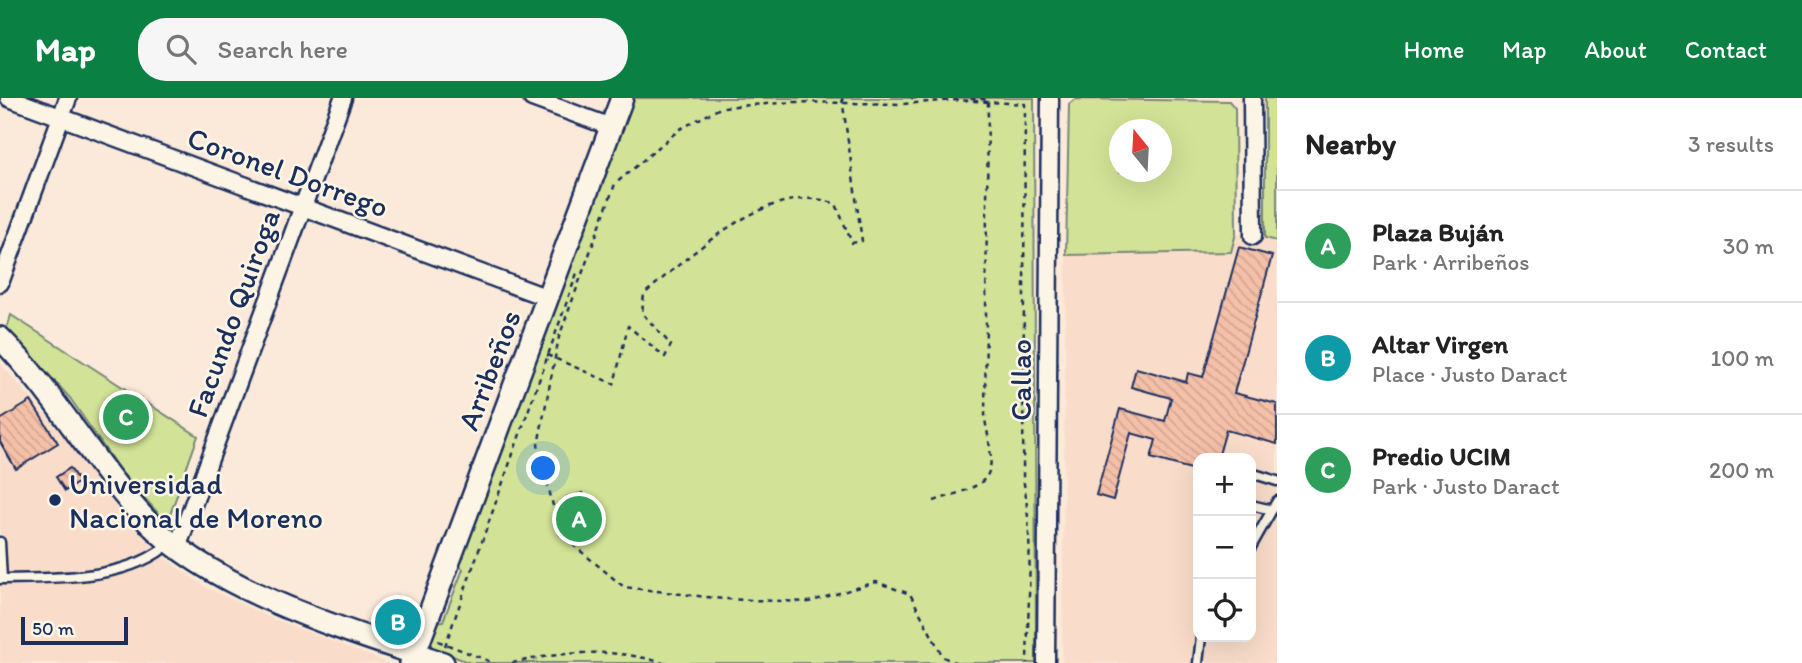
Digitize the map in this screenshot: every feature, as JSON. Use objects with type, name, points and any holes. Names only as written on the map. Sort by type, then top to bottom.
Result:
[{"type":"street","name":"Coronel Dorrego","points":[[9,98],[548,298]]},
{"type":"street","points":[[0,283],[68,98]]},
{"type":"street","name":"Facundo Quiroga","points":[[174,545],[344,98]]},
{"type":"street","points":[[532,98],[611,127]]},
{"type":"street","name":"Arribeños","points":[[416,650],[622,98]]},
{"type":"street","name":"Callao","points":[[1046,663],[1050,98]]},
{"type":"street","points":[[1252,98],[1252,236]]},
{"type":"street","points":[[0,338],[27,364],[119,489],[174,545],[235,583],[416,650],[443,656]]},
{"type":"lane","points":[[1256,475],[1277,481]]},
{"type":"lane","points":[[1256,538],[1277,501]]},
{"type":"lane","points":[[1256,506],[1272,510]]},
{"type":"lane","points":[[0,542],[1,579],[72,575],[123,568],[174,545]]},
{"type":"lane","points":[[1198,663],[1200,642]]},
{"type":"path","points":[[911,98],[988,99],[985,421],[993,460],[989,477],[975,488],[934,501]]},
{"type":"path","points":[[547,355],[614,384],[628,326],[665,357],[671,345],[642,313],[644,294],[734,222],[777,203],[825,199],[836,204],[852,243],[862,241],[842,100]]},
{"type":"path","points":[[957,663],[943,657],[910,594],[876,582],[809,602],[723,599],[624,587],[561,534],[538,445],[559,337],[615,184],[680,129],[722,107],[842,100],[1025,104],[1023,478],[1029,570],[1027,663]]},
{"type":"path","points":[[443,656],[609,185]]},
{"type":"path","points":[[416,650],[494,663]]},
{"type":"path","points":[[512,663],[582,654],[617,654],[663,663]]},
{"type":"shaded area","points":[[1236,233],[1277,241],[1277,663],[1062,663],[1066,255],[1231,252]]},
{"type":"shaded area","name":"Universidad Nacional de Moreno","points":[[0,363],[67,440],[121,514],[159,554],[204,586],[264,615],[388,663],[0,663]]},
{"type":"green space","points":[[633,98],[1034,98],[1036,663],[470,663],[433,648],[428,642],[434,622],[443,621],[463,569],[456,563]]},
{"type":"green space","points":[[1265,98],[1277,98],[1277,241],[1265,238]]},
{"type":"green space","points":[[1075,99],[1229,101],[1235,108],[1236,233],[1231,252],[1066,255],[1069,104]]},
{"type":"green space","points":[[11,315],[198,436],[167,523],[121,472],[70,398],[7,328]]},
{"type":"building","points":[[1239,247],[1272,256],[1234,393],[1277,404],[1277,444],[1226,430],[1219,453],[1193,453],[1193,470],[1151,458],[1156,440],[1131,433],[1113,500],[1096,495],[1120,409],[1165,421],[1171,398],[1131,387],[1136,368],[1186,382],[1188,373],[1203,377]]},
{"type":"building","points":[[31,401],[58,443],[16,469],[0,442],[0,420]]},
{"type":"building","points":[[70,468],[79,482],[65,491],[56,477]]},
{"type":"building","points":[[583,493],[588,512],[572,516],[567,497]]},
{"type":"place","name":"Predio UCIM","points":[[126,417]]},
{"type":"place","name":"Universidad Nacional de Moreno","points":[[55,500]]},
{"type":"place","name":"Plaza Buján","points":[[579,519]]},
{"type":"place","name":"Altar Virgen","points":[[398,622]]}]
